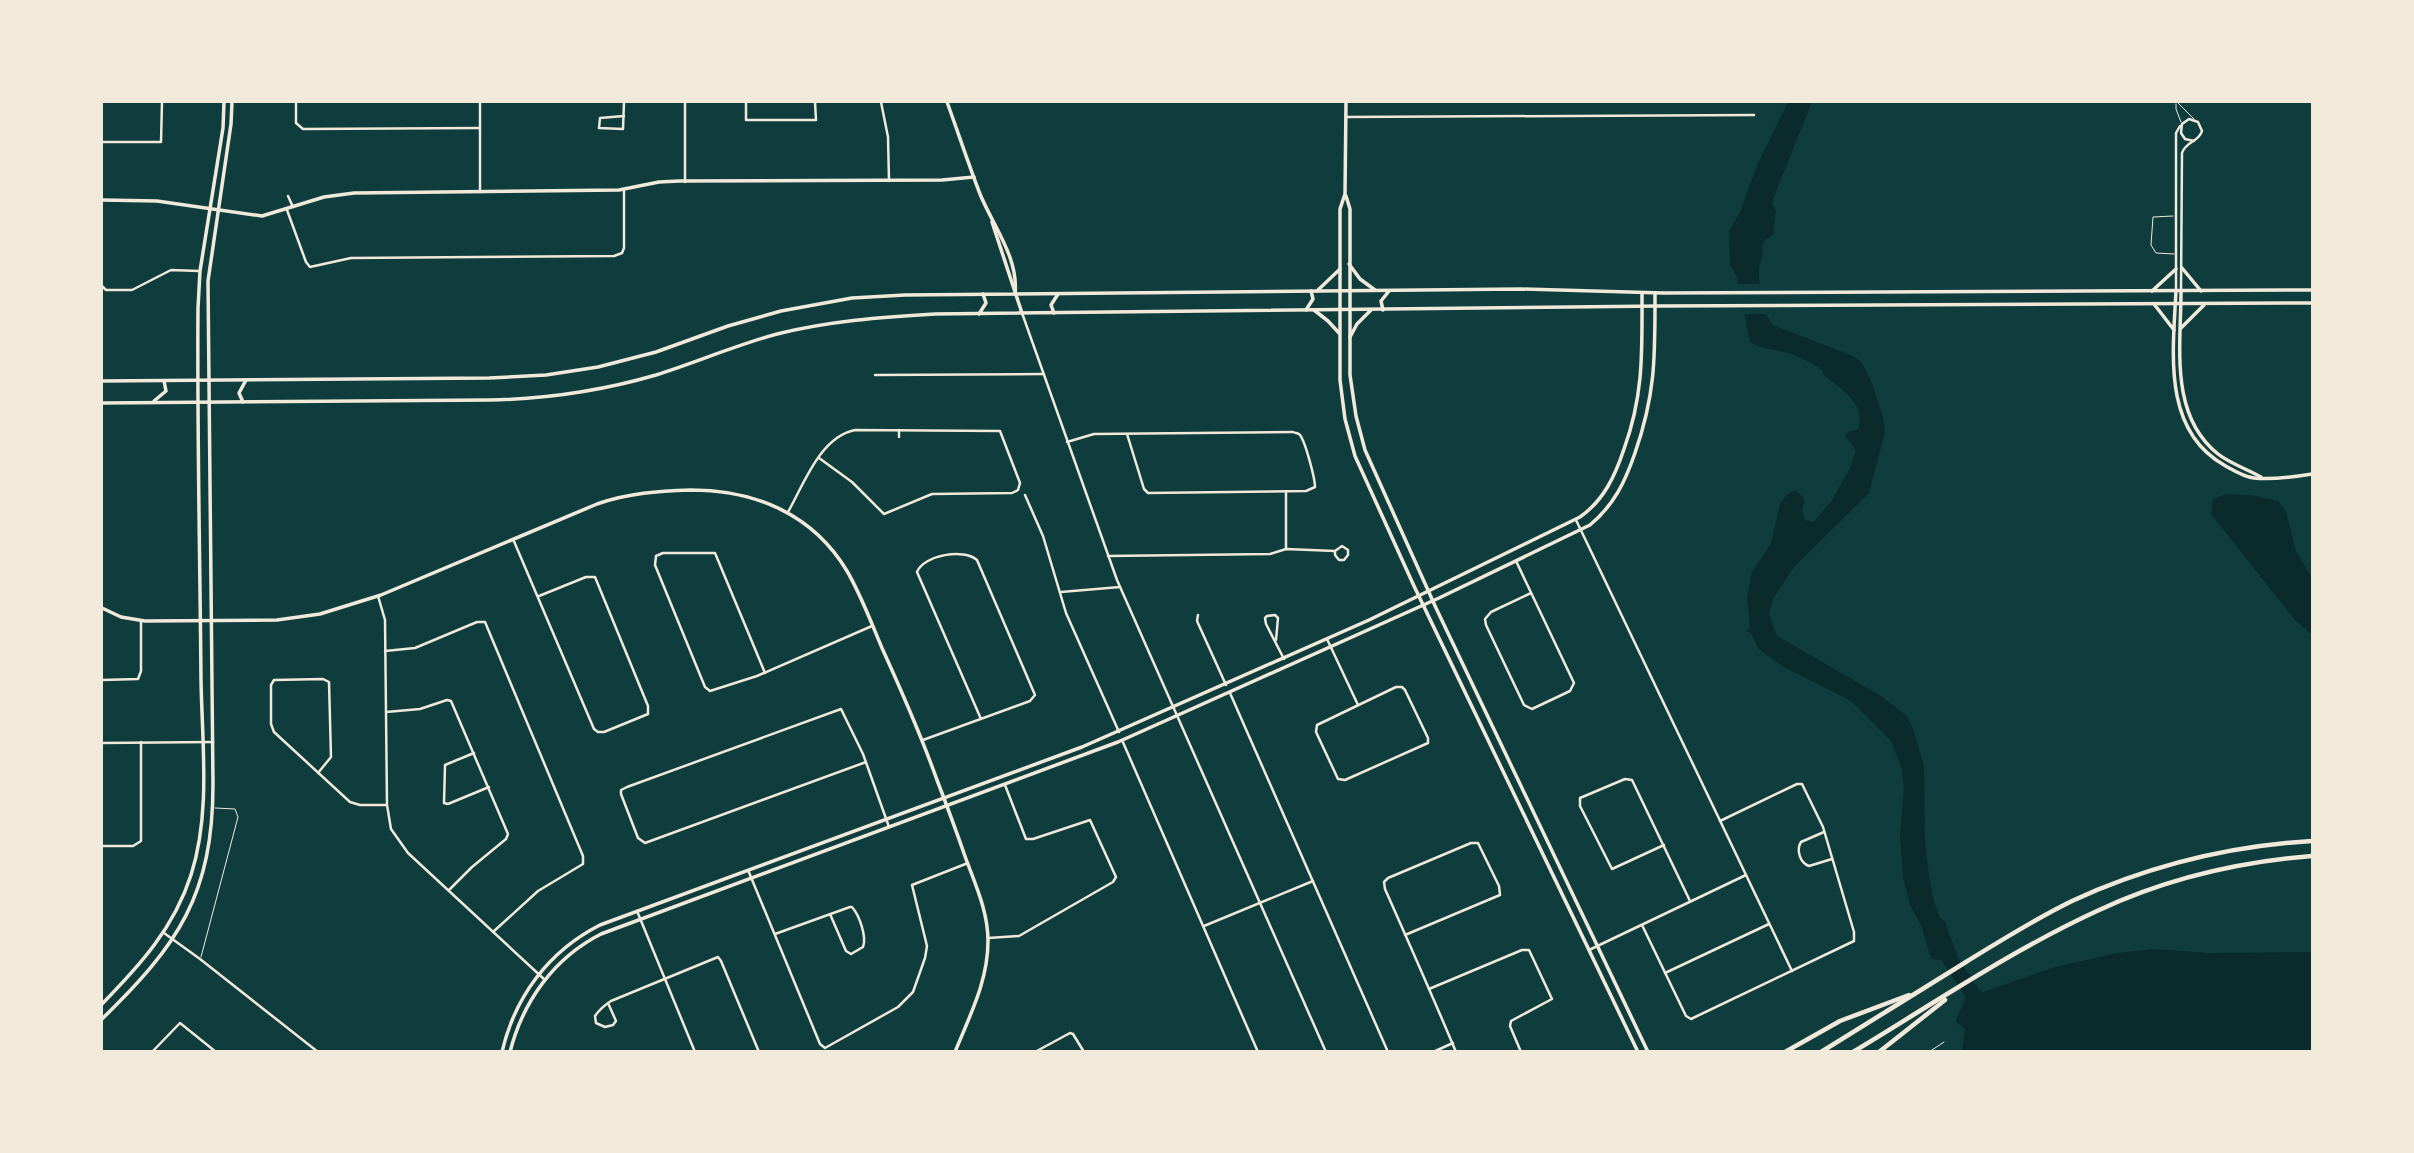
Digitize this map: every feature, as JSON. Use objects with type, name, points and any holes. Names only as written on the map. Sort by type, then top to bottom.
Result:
[{"type":"highway","points":[[1821,1052],[2047,914],[2129,877],[2184,860],[2312,841]]},
{"type":"highway","points":[[1853,1052],[2070,924],[2141,893],[2225,869],[2312,856]]},
{"type":"highway","points":[[1879,1052],[1959,988]]},
{"type":"highway","points":[[1785,1052],[1840,1021],[1917,992]]},
{"type":"street","points":[[102,142],[161,142],[162,102]]},
{"type":"street","points":[[102,1004],[140,966],[164,933],[182,899],[195,858],[201,822],[198,328],[200,271],[223,128],[224,102]]},
{"type":"street","points":[[102,1019],[147,973],[173,939],[201,879],[209,843],[213,808],[213,742],[209,267],[232,102]]},
{"type":"street","points":[[296,102],[296,123],[303,129],[480,128]]},
{"type":"street","points":[[480,102],[480,192]]},
{"type":"street","points":[[624,102],[624,116],[623,129],[599,128],[600,118],[624,116]]},
{"type":"street","points":[[685,102],[685,181]]},
{"type":"street","points":[[746,102],[746,120],[816,120],[815,102]]},
{"type":"street","points":[[881,102],[888,137],[889,181]]},
{"type":"street","points":[[947,102],[974,177],[1001,235],[1016,279],[1015,294],[1120,587],[1326,1052]]},
{"type":"street","points":[[1346,102],[1345,194],[1340,209],[1339,333],[1341,397],[1353,450],[1423,605],[1638,1052]]},
{"type":"street","points":[[1346,117],[1754,115]]},
{"type":"street","points":[[2263,478],[2234,464],[2204,440],[2193,425],[2182,387],[2181,304],[2178,291],[2176,269],[2176,133],[2187,119],[2194,119],[2200,124],[2202,131],[2200,136],[2186,145],[2182,153],[2182,268],[2178,291],[2175,304],[2174,330],[2176,393],[2180,412],[2198,445],[2213,459],[2241,474],[2254,478],[2263,478],[2312,474]]},
{"type":"street","points":[[2182,124],[2182,136],[2194,141]]},
{"type":"street","points":[[102,200],[151,200],[257,216],[270,215],[324,197],[347,193],[624,190],[659,182],[685,181],[889,181],[961,180],[974,177]]},
{"type":"street","points":[[287,209],[310,267],[351,258],[614,256],[622,253],[624,248],[624,190]]},
{"type":"street","points":[[1345,194],[1350,209],[1351,386],[1370,463],[1648,1052]]},
{"type":"street","points":[[288,196],[293,207]]},
{"type":"street","points":[[1349,264],[1360,279],[1376,291]]},
{"type":"street","points":[[2182,268],[2201,290]]},
{"type":"street","points":[[1306,310],[1313,299],[1314,291],[1340,269]]},
{"type":"street","points":[[2152,291],[2176,269]]},
{"type":"street","points":[[102,286],[106,290],[132,290],[171,270],[200,271]]},
{"type":"street","points":[[102,381],[489,378],[555,374],[642,356],[749,319],[807,305],[885,295],[1521,289],[1643,293],[2312,290]]},
{"type":"street","points":[[1383,310],[1381,301],[1389,291]]},
{"type":"street","points":[[502,1052],[515,1012],[539,974],[560,953],[600,925],[1119,732],[1328,639],[1576,520],[1595,505],[1607,489],[1632,426],[1642,380],[1643,293]]},
{"type":"street","points":[[510,1052],[524,1012],[545,980],[561,962],[601,934],[1122,740],[1433,601],[1580,530],[1597,519],[1617,495],[1642,434],[1654,378],[1654,293]]},
{"type":"street","points":[[979,314],[986,303],[983,294]]},
{"type":"street","points":[[1054,313],[1051,306],[1058,294]]},
{"type":"street","points":[[102,403],[499,400],[558,396],[648,377],[748,342],[812,327],[868,319],[1022,313],[2312,303]]},
{"type":"street","points":[[2154,304],[2174,330]]},
{"type":"street","points":[[2181,328],[2205,304]]},
{"type":"street","points":[[1314,310],[1339,333]]},
{"type":"street","points":[[1350,337],[1356,325],[1371,310]]},
{"type":"street","points":[[198,328],[208,328]]},
{"type":"street","points":[[875,375],[1043,374]]},
{"type":"street","points":[[243,402],[239,393],[246,380]]},
{"type":"street","points":[[153,402],[166,391],[163,381]]},
{"type":"street","points":[[899,430],[899,437]]},
{"type":"street","points":[[788,512],[819,458],[830,443],[849,431],[1000,430],[1020,480],[1019,488],[1012,493],[932,494],[884,514],[852,482],[819,458]]},
{"type":"street","points":[[1067,442],[1090,435],[1127,434],[1298,433],[1315,487],[1309,491],[1286,492],[1148,493],[1144,489],[1127,434]]},
{"type":"street","points":[[200,467],[210,467]]},
{"type":"street","points":[[102,608],[116,616],[141,621],[277,620],[307,617],[378,596],[605,502],[653,492],[732,492],[761,500],[788,512],[815,531],[838,557],[853,581],[923,740],[984,908],[988,938],[982,986],[956,1052]]},
{"type":"street","points":[[1286,492],[1286,549]]},
{"type":"street","points":[[1024,495],[1043,536],[1066,613],[1119,732]]},
{"type":"street","points":[[1576,520],[1792,971]]},
{"type":"street","points":[[513,540],[596,731],[604,732],[648,714],[648,706],[596,579],[586,577],[539,596]]},
{"type":"street","points":[[1339,546],[1344,547],[1348,555],[1339,560],[1335,551],[1339,546]]},
{"type":"street","points":[[1108,556],[1270,554],[1286,549],[1335,551]]},
{"type":"street","points":[[200,552],[211,551]]},
{"type":"street","points":[[765,673],[715,553],[663,553],[656,556],[655,565],[707,689],[715,691],[765,673],[872,626]]},
{"type":"street","points":[[923,740],[981,719],[1030,701],[1035,692],[976,560],[971,555],[944,555],[920,565],[917,572],[981,719]]},
{"type":"street","points":[[1516,561],[1574,683],[1572,690],[1532,709],[1524,705],[1485,620],[1491,612],[1531,593]]},
{"type":"street","points":[[1060,592],[1120,587]]},
{"type":"street","points":[[378,596],[385,615],[387,805],[390,823],[400,844],[545,980]]},
{"type":"street","points":[[1198,615],[1196,620],[1226,685]]},
{"type":"street","points":[[1276,640],[1278,618],[1275,615],[1267,615],[1265,621],[1284,659]]},
{"type":"street","points":[[102,680],[138,679],[141,671],[141,621]]},
{"type":"street","points":[[385,651],[410,649],[477,622],[485,622],[584,859],[581,866],[532,895],[493,932]]},
{"type":"street","points":[[1328,639],[1358,705]]},
{"type":"street","points":[[318,773],[331,757],[329,681],[274,680],[270,688],[271,727],[318,773],[354,804],[387,805]]},
{"type":"street","points":[[1402,687],[1428,738],[1428,744],[1345,780],[1338,779],[1315,728],[1321,722],[1358,705],[1402,687]]},
{"type":"street","points":[[1230,693],[1388,1052]]},
{"type":"street","points":[[386,712],[420,709],[450,700],[455,705],[508,835],[449,891]]},
{"type":"street","points":[[866,762],[645,843],[638,838],[621,794],[625,788],[841,709],[866,762],[889,827]]},
{"type":"street","points":[[1122,740],[1258,1052]]},
{"type":"street","points":[[102,846],[133,846],[141,841],[141,742]]},
{"type":"street","points":[[102,743],[213,742]]},
{"type":"street","points":[[474,752],[445,765],[444,801],[448,804],[489,787]]},
{"type":"street","points":[[1664,845],[1617,868],[1610,868],[1580,806],[1580,799],[1625,779],[1632,780],[1664,845],[1690,901]]},
{"type":"street","points":[[1642,925],[1686,1016],[1692,1019],[1849,944],[1854,939],[1824,832],[1803,785],[1799,783],[1720,821]]},
{"type":"street","points":[[988,938],[1019,936],[1113,882],[1116,877],[1090,820],[1031,840],[1026,839],[1005,785]]},
{"type":"street","points":[[1824,832],[1801,842],[1800,854],[1807,866],[1832,859]]},
{"type":"street","points":[[1405,935],[1500,895],[1500,888],[1479,844],[1473,842],[1384,881],[1385,889],[1405,935],[1453,1043],[1456,1052]]},
{"type":"street","points":[[748,870],[820,1044],[823,1048],[828,1048],[908,999],[918,980],[927,950],[912,885],[968,863]]},
{"type":"street","points":[[1589,950],[1746,875]]},
{"type":"street","points":[[1204,926],[1313,881]]},
{"type":"street","points":[[774,934],[830,914],[853,907],[865,940],[863,947],[851,954],[846,951],[830,914]]},
{"type":"street","points":[[637,911],[695,1052]]},
{"type":"street","points":[[1665,974],[1769,924]]},
{"type":"street","points":[[164,933],[200,958],[318,1052]]},
{"type":"street","points":[[1429,989],[1522,950],[1529,950],[1552,999],[1511,1021],[1511,1028],[1521,1052]]},
{"type":"street","points":[[608,1003],[616,1021],[605,1027],[598,1025],[594,1019],[608,1003],[713,957],[719,958],[759,1052]]},
{"type":"street","points":[[152,1052],[180,1023],[216,1052]]},
{"type":"street","points":[[1035,1052],[1070,1033],[1084,1052]]},
{"type":"street","points":[[1433,1052],[1453,1043]]},
{"type":"lane","points":[[2177,102],[2194,119]]},
{"type":"lane","points":[[2177,102],[2176,109],[2182,124]]},
{"type":"lane","points":[[2176,254],[2156,253],[2151,245],[2153,217],[2182,214]]},
{"type":"lane","points":[[200,958],[206,944],[238,817],[234,809],[213,808]]},
{"type":"lane","points":[[1929,1052],[1944,1042]]},
{"type":"water","points":[[1788,102],[1812,102],[1772,202],[1776,211],[1773,235],[1764,241],[1759,268],[1764,306],[1773,325],[1853,356],[1862,363],[1872,383],[1885,432],[1869,493],[1794,567],[1773,599],[1769,615],[1777,636],[1881,696],[1906,715],[1913,728],[1924,766],[1925,840],[1934,901],[1940,918],[1945,921],[1958,958],[1979,990],[1983,992],[2055,967],[2117,953],[2156,949],[2209,953],[2312,952],[2312,1051],[1962,1051],[1965,1029],[1956,1022],[1965,996],[1941,960],[1931,959],[1921,925],[1910,905],[1903,878],[1900,834],[1904,789],[1902,770],[1891,741],[1851,701],[1782,666],[1758,648],[1751,633],[1746,631],[1750,627],[1747,597],[1752,572],[1771,543],[1780,504],[1787,494],[1796,490],[1805,500],[1802,511],[1805,520],[1815,520],[1831,502],[1850,468],[1856,450],[1845,436],[1846,433],[1858,429],[1860,421],[1852,399],[1817,367],[1791,354],[1750,342],[1737,277],[1730,265],[1729,231],[1740,212],[1758,163]]},
{"type":"water","points":[[2227,494],[2251,495],[2278,501],[2286,512],[2296,551],[2312,578],[2312,635],[2295,620],[2211,514],[2213,499]]},
{"type":"pier","points":[[1736,284],[1760,284],[1768,314],[1744,314]]}]
